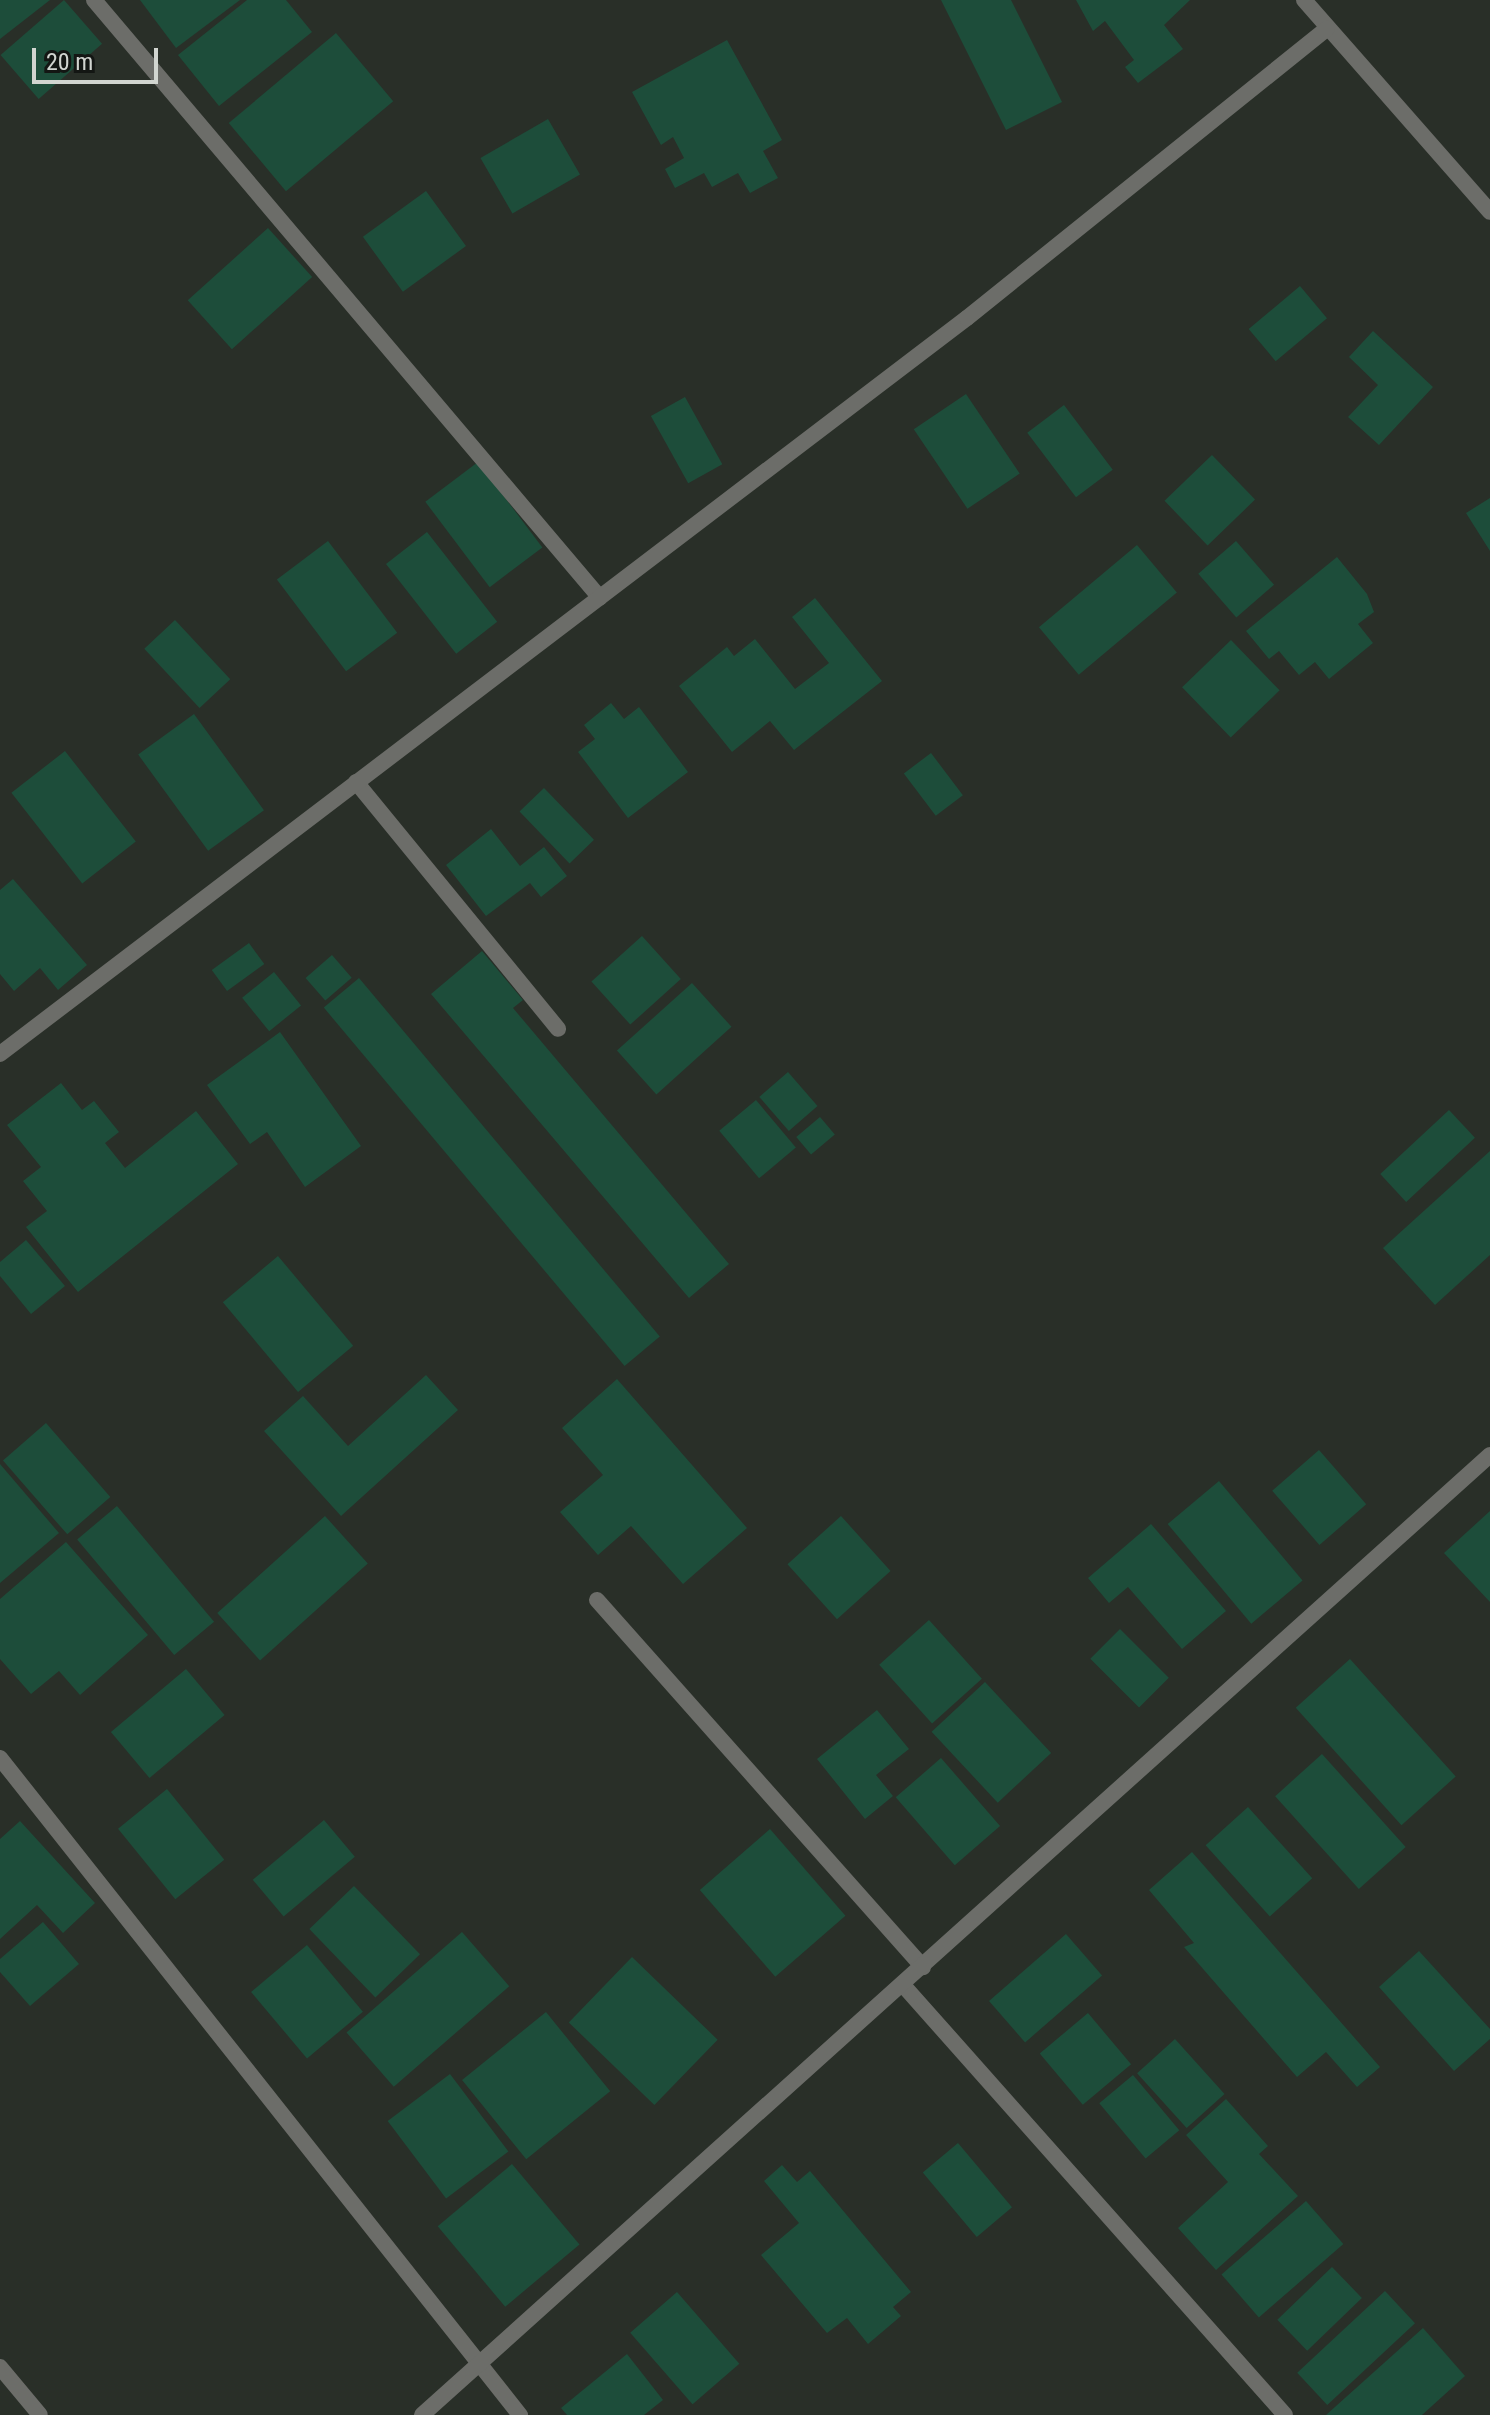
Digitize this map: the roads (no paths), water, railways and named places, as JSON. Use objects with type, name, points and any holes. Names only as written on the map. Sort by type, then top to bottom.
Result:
[{"type":"street","points":[[94,0],[600,598]]},
{"type":"street","points":[[1304,0],[1490,212]]},
{"type":"street","points":[[0,1054],[600,598],[1327,29]]},
{"type":"street","points":[[356,782],[558,1029]]},
{"type":"street","points":[[422,2415],[1490,1455]]},
{"type":"street","points":[[597,1600],[923,1967]]},
{"type":"street","points":[[0,1758],[520,2415]]},
{"type":"street","points":[[903,1985],[1285,2415]]},
{"type":"street","points":[[0,2367],[40,2415]]}]
